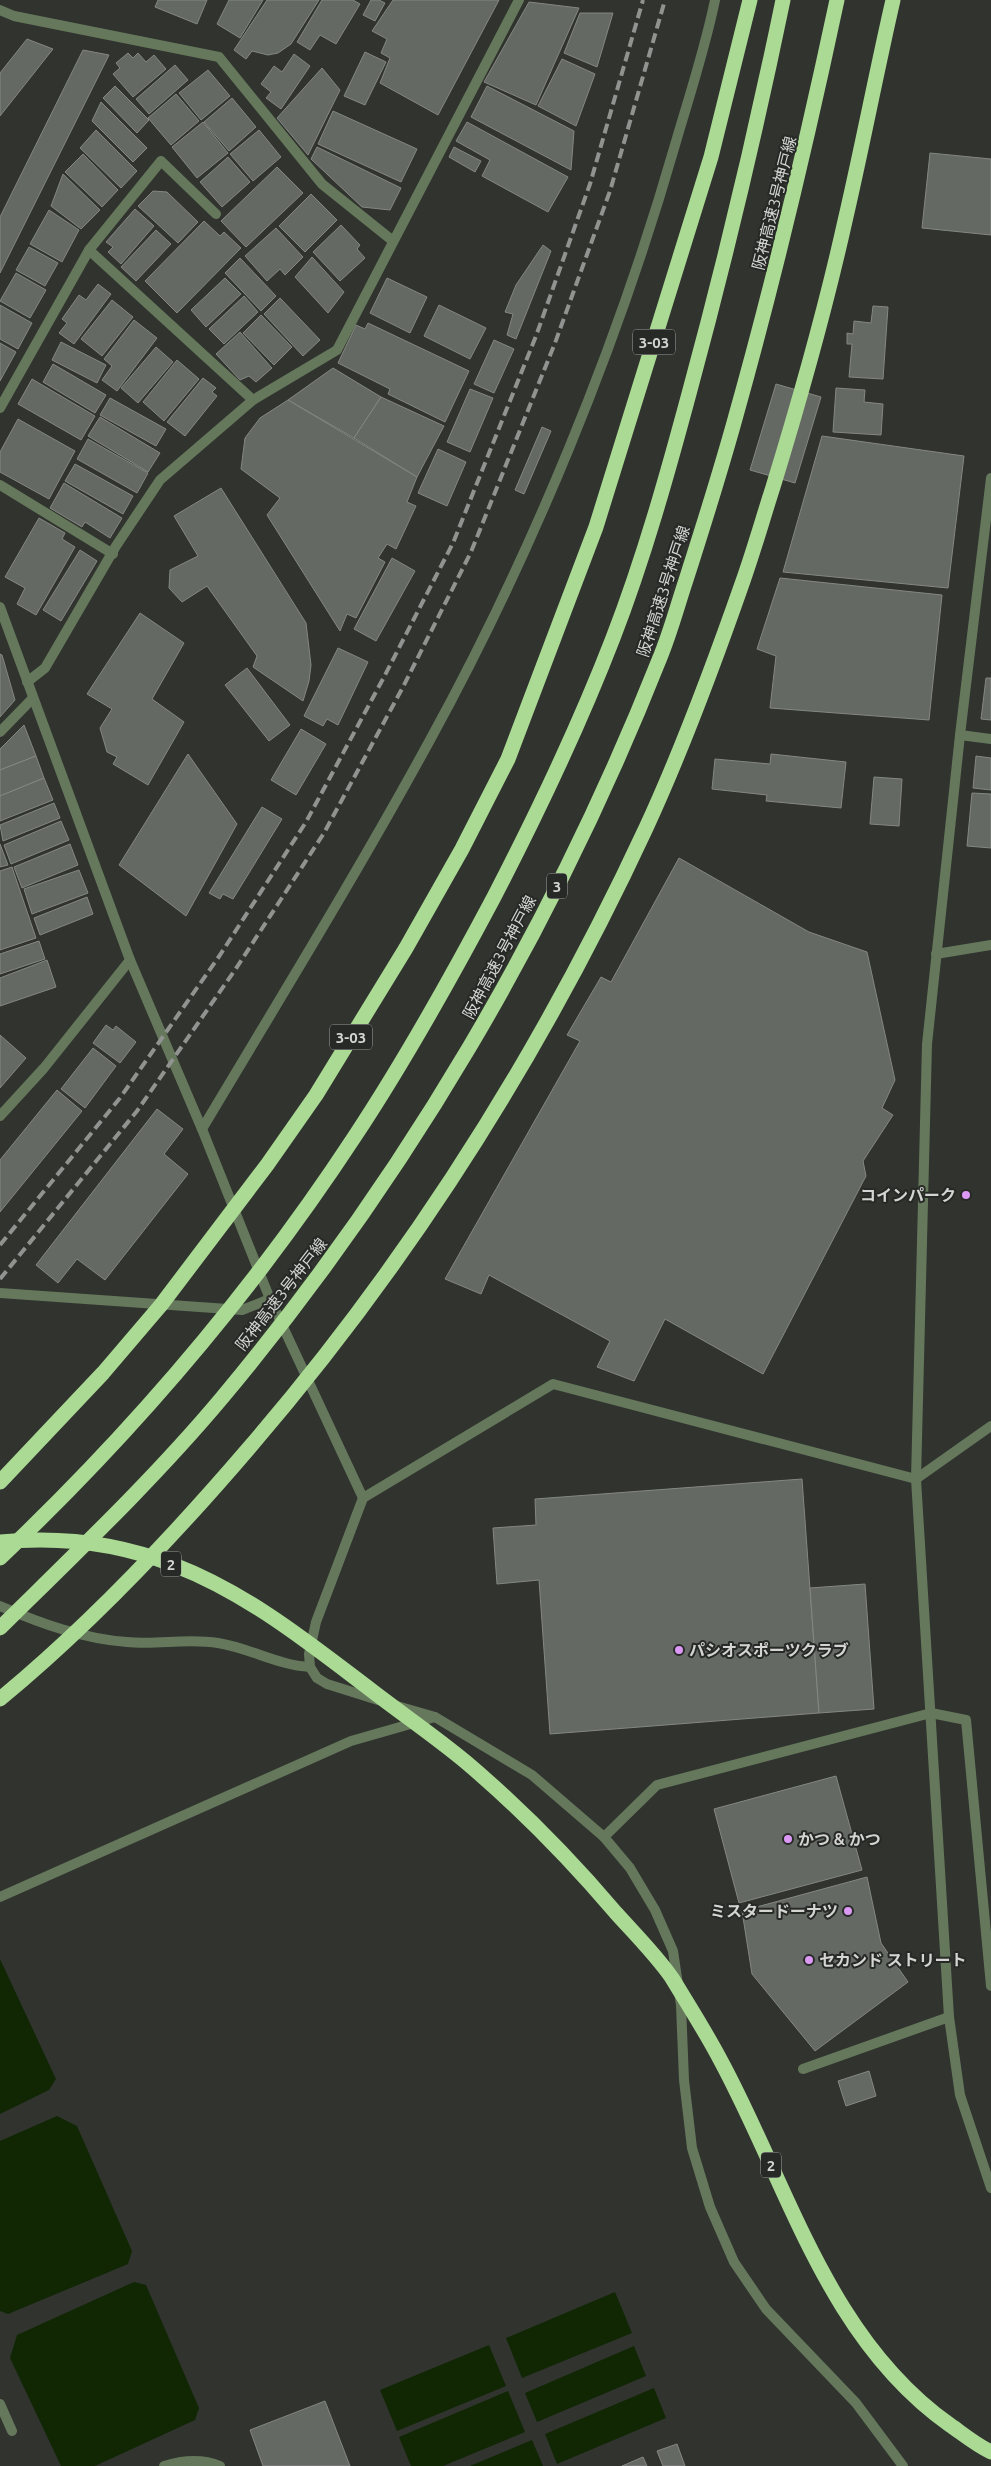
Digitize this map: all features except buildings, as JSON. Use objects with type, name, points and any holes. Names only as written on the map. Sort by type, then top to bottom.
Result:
[{"type":"highway","name":"3-03","points":[[0,1482],[96,1380],[161,1305],[218,1233],[316,1095],[410,940],[462,849],[508,759],[596,527],[711,157],[750,0]]},
{"type":"highway","name":"阪神高速3号神戸線","points":[[0,1558],[103,1457],[184,1364],[260,1269],[309,1202],[356,1135],[455,971],[545,799],[614,636],[668,470],[714,303],[752,147],[783,0]]},
{"type":"highway","name":"阪神高速3号神戸線","points":[[0,1628],[140,1491],[220,1401],[302,1298],[401,1158],[452,1078],[500,995],[593,816],[661,656],[718,481],[766,308],[801,170],[837,0]]},
{"type":"highway","points":[[0,1699],[82,1627],[154,1556],[219,1483],[305,1381],[350,1324],[451,1181],[550,1018],[646,827],[700,698],[745,577],[805,383],[844,226],[892,0]]},
{"type":"highway","name":"2","points":[[0,1542],[68,1540],[119,1547],[175,1565],[206,1579],[255,1606],[321,1652],[465,1761],[542,1830],[575,1865],[669,1974],[722,2063],[808,2244],[845,2313],[883,2366],[929,2410],[991,2452]]},
{"type":"street","points":[[27,682],[45,668],[160,480],[253,400],[337,350],[518,0]]},
{"type":"street","points":[[202,1129],[320,932],[431,738],[517,568],[593,390],[654,217],[715,0]]},
{"type":"street","points":[[0,10],[14,16],[218,57],[322,184],[393,241]]},
{"type":"street","points":[[0,408],[89,250],[161,161],[216,214]]},
{"type":"street","points":[[89,250],[253,400]]},
{"type":"street","points":[[991,478],[960,735],[927,1044],[916,1480],[949,2016],[960,2095],[991,2188]]},
{"type":"street","points":[[0,485],[113,554]]},
{"type":"street","points":[[0,607],[130,960],[202,1129],[270,1299],[363,1498]]},
{"type":"street","points":[[0,732],[33,698]]},
{"type":"street","points":[[960,735],[991,739]]},
{"type":"street","points":[[936,954],[991,945]]},
{"type":"street","points":[[0,1116],[44,1068],[130,960]]},
{"type":"street","points":[[0,1293],[242,1310],[270,1299]]},
{"type":"street","points":[[903,2466],[856,2402],[766,2309],[734,2262],[710,2207],[692,2148],[684,2080],[681,2005],[673,1951],[655,1910],[630,1868],[604,1838],[532,1775],[435,1717],[327,1684],[318,1678],[310,1667],[310,1642],[363,1498],[553,1384],[916,1480]]},
{"type":"street","points":[[916,1480],[991,1426]]},
{"type":"street","points":[[0,1606],[38,1623],[110,1641],[218,1643],[247,1650],[288,1665],[310,1667]]},
{"type":"street","points":[[604,1838],[657,1785],[931,1713],[966,1720],[991,1986]]},
{"type":"street","points":[[0,1897],[351,1741],[435,1717]]},
{"type":"street","points":[[802,2069],[949,2016]]},
{"type":"street","points":[[0,2404],[12,2431]]},
{"type":"street","points":[[164,2466],[182,2460],[209,2462],[220,2466]]},
{"type":"shaded area","points":[[0,1959],[56,2079],[49,2090],[0,2114]]},
{"type":"shaded area","points":[[57,2116],[77,2126],[132,2251],[128,2264],[8,2314],[0,2311],[0,2141]]},
{"type":"shaded area","points":[[134,2282],[146,2285],[199,2408],[195,2420],[95,2466],[61,2466],[10,2358],[17,2335]]},
{"type":"shaded area","points":[[615,2292],[632,2333],[522,2378],[506,2338]]},
{"type":"shaded area","points":[[489,2345],[506,2386],[397,2431],[380,2390]]},
{"type":"shaded area","points":[[634,2346],[646,2376],[537,2422],[525,2393]]},
{"type":"shaded area","points":[[654,2388],[666,2418],[557,2464],[545,2434]]},
{"type":"shaded area","points":[[508,2391],[525,2432],[443,2466],[411,2466],[399,2437]]},
{"type":"shaded area","points":[[532,2440],[543,2466],[470,2466]]},
{"type":"railway","points":[[0,1245],[120,1098],[220,955],[306,822],[384,677],[453,543],[536,336],[590,184],[643,0]]},
{"type":"railway","points":[[0,1279],[137,1111],[237,967],[324,833],[403,687],[471,552],[555,343],[610,191],[665,0]]},
{"type":"place","name":"コインパーク","points":[[966,1195]]},
{"type":"place","name":"パシオスポーツクラブ","points":[[679,1650]]},
{"type":"place","name":"かつ & かつ","points":[[788,1839]]},
{"type":"place","name":"ミスタードーナツ","points":[[848,1911]]},
{"type":"place","name":"セカンド ストリート","points":[[809,1960]]}]
